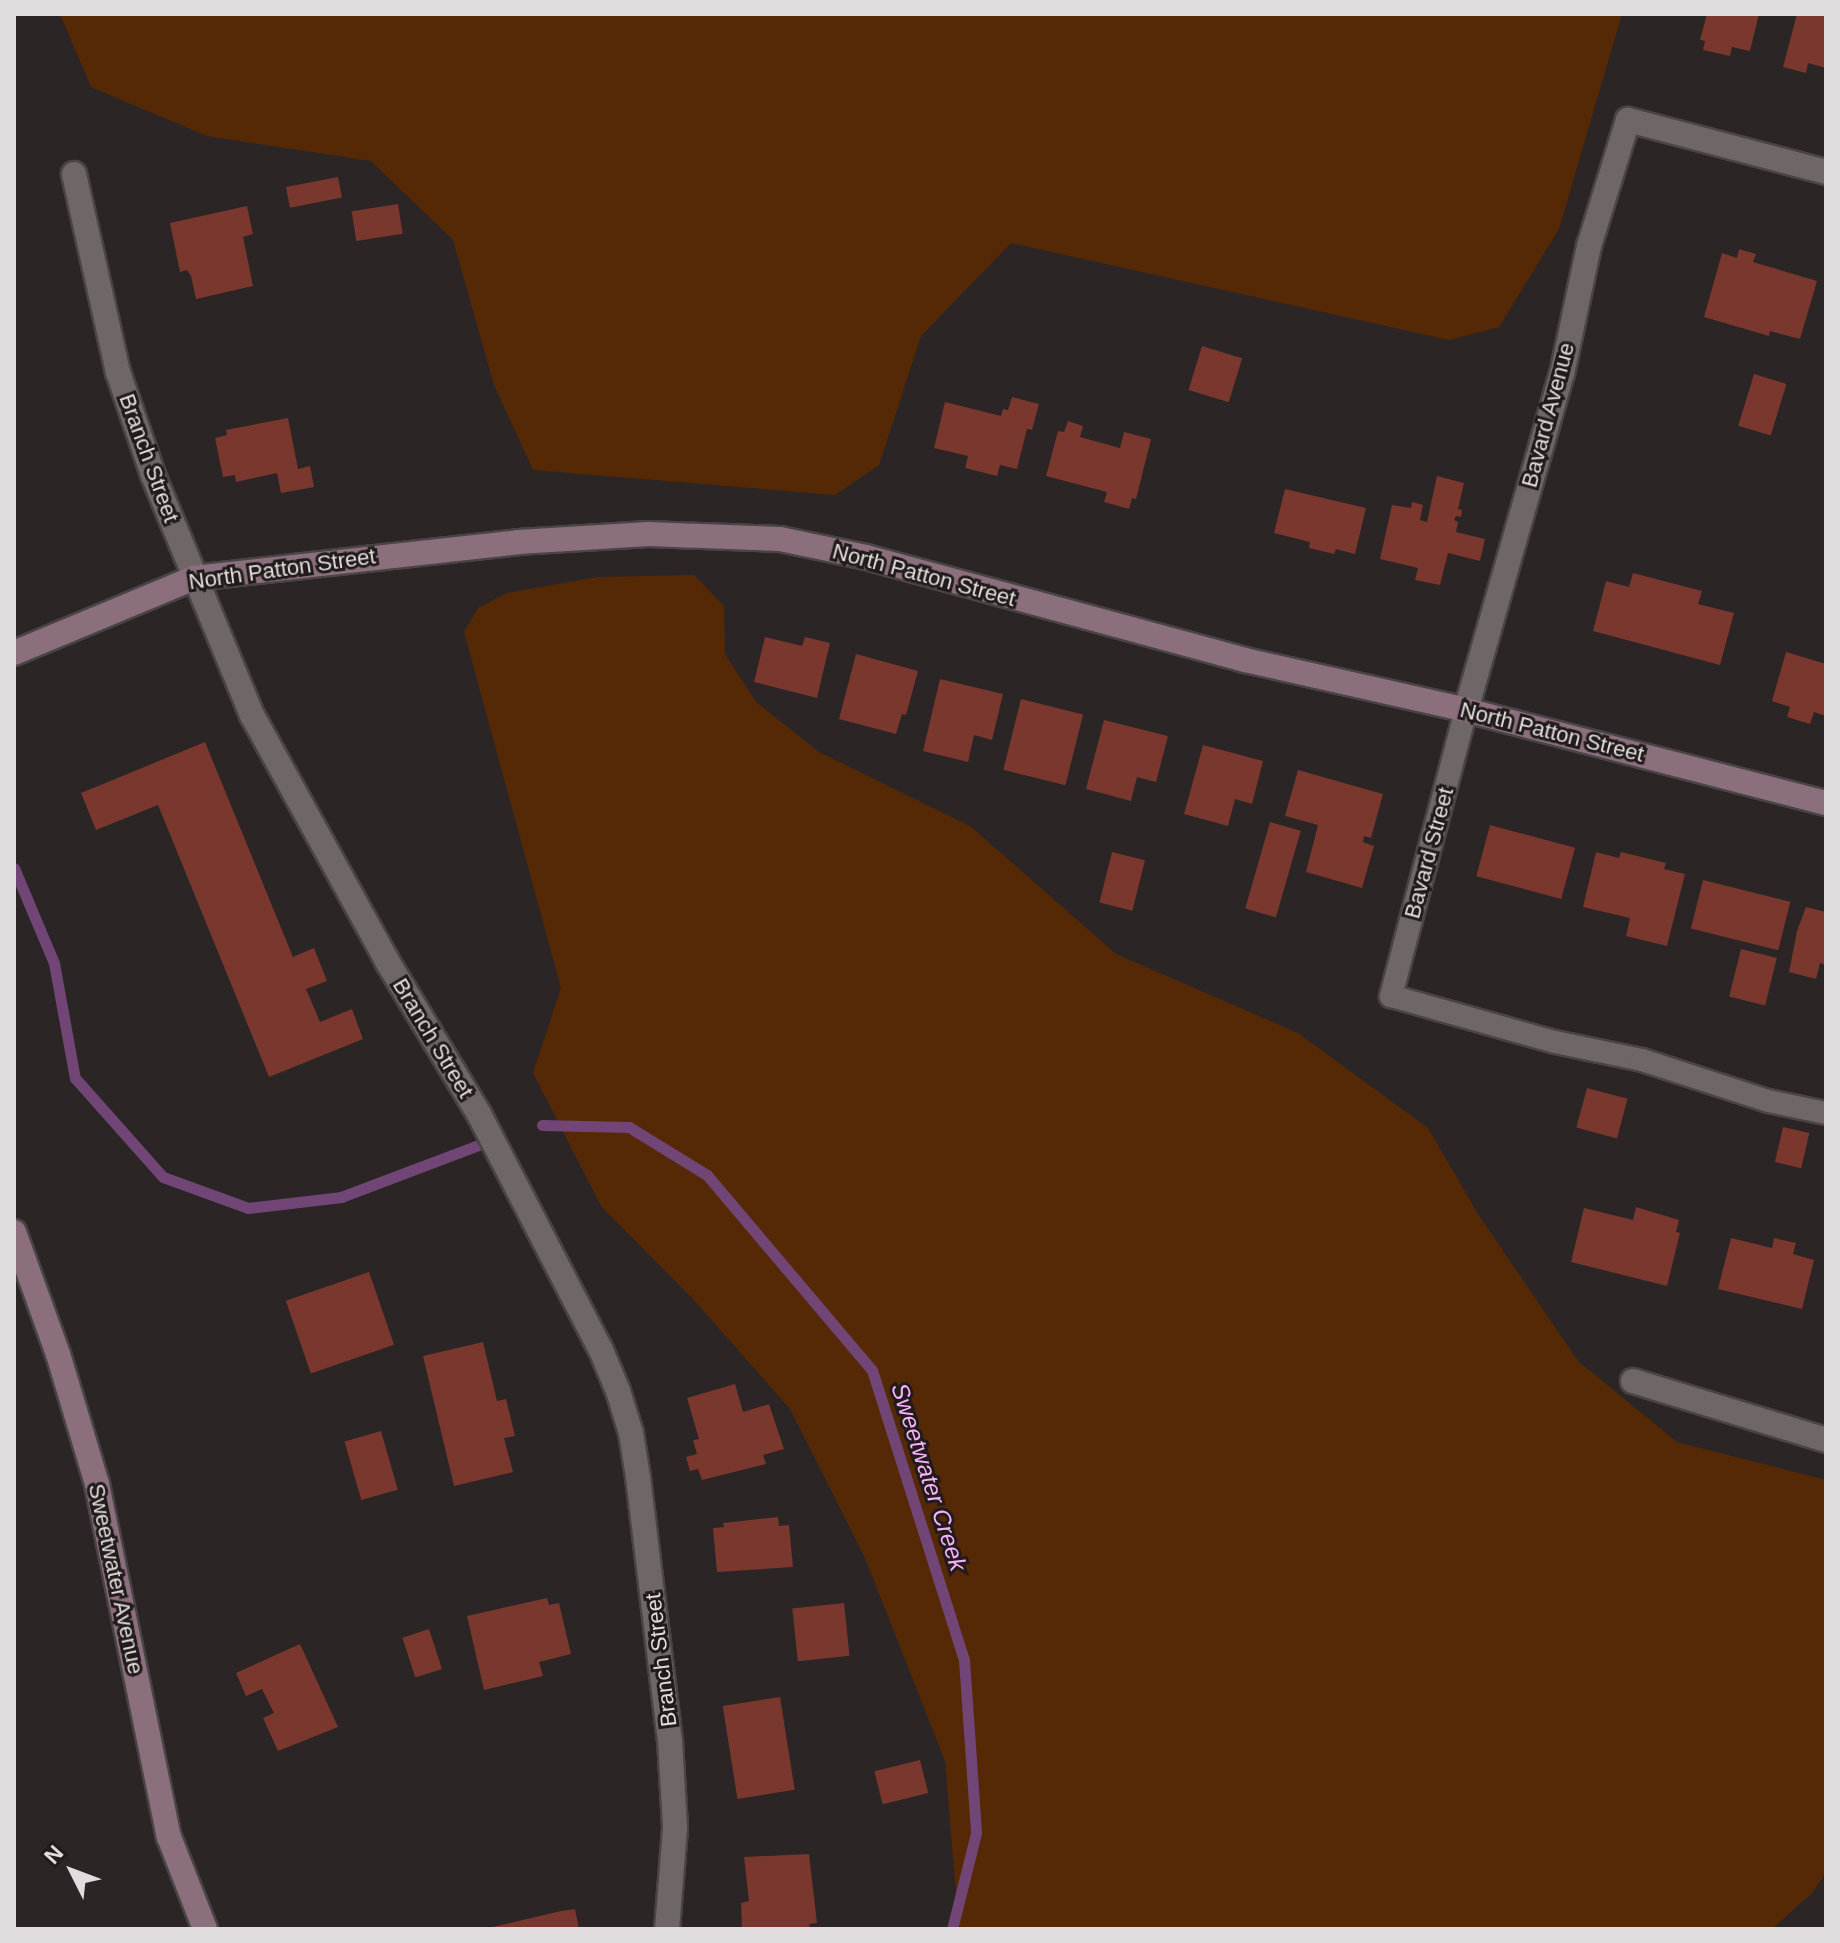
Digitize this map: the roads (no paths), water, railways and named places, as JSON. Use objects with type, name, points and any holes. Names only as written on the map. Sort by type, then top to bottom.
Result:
[{"type":"street","name":"Bavard Avenue","points":[[1466,710],[1562,374],[1589,246],[1628,120],[1826,172]]},
{"type":"street","name":"Branch Street","points":[[74,174],[118,372],[153,475],[252,715],[387,961],[479,1114],[601,1350],[618,1391],[631,1433],[638,1477],[670,1740],[675,1828],[667,1929]]},
{"type":"street","name":"North Patton Street","points":[[14,653],[194,578],[386,554],[547,540],[649,534],[780,539],[866,557],[1245,660],[1466,710],[1826,803]]},
{"type":"street","name":"Sweetwater Avenue","points":[[14,1232],[58,1354],[97,1484],[169,1837],[205,1929]]},
{"type":"street","points":[[1633,1381],[1826,1440]]},
{"type":"lane","name":"Bavard Street","points":[[1466,710],[1391,996],[1555,1042],[1642,1060],[1768,1101],[1826,1113]]},
{"type":"waterway","name":"Sweetwater Creek","points":[[14,868],[54,963],[75,1078],[163,1177],[248,1208],[341,1197],[484,1143]]},
{"type":"waterway","name":"Sweetwater Creek","points":[[542,1125],[629,1127],[707,1175],[872,1370],[964,1660],[976,1833],[952,1929]]}]
